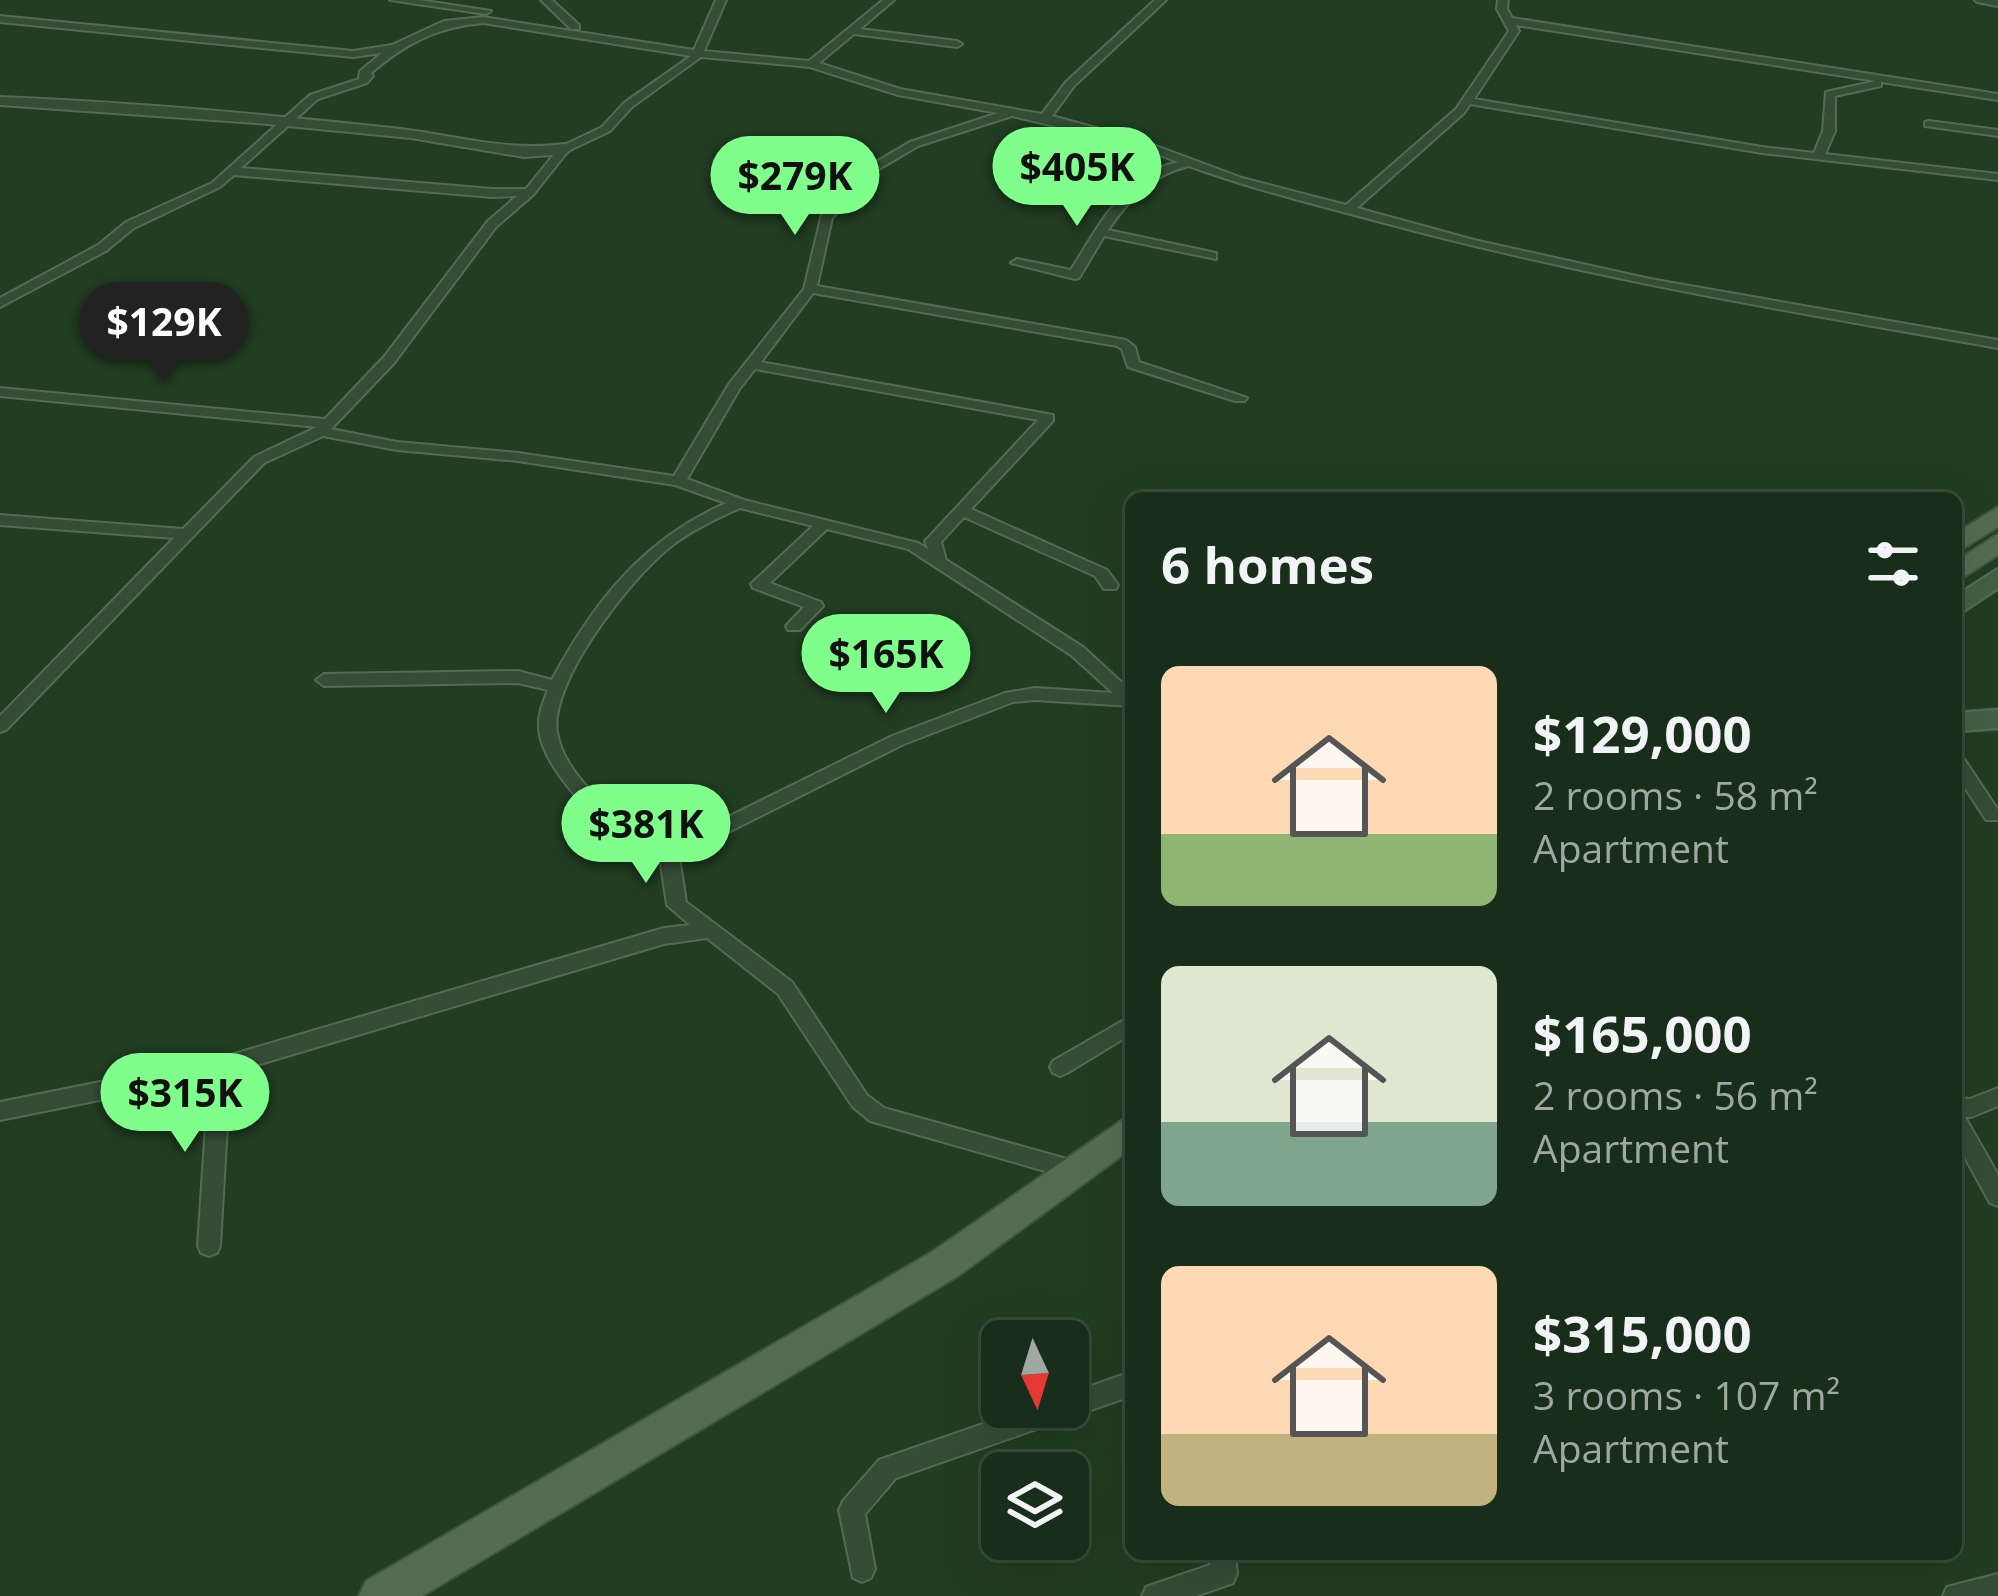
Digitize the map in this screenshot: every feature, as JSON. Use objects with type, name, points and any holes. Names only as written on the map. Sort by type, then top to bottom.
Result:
[{"type":"main road","points":[[1962,540],[1998,515]]},
{"type":"main road","points":[[1962,569],[1998,542]]},
{"type":"main road","points":[[1962,603],[1998,576]]},
{"type":"main road","points":[[1962,705],[1996,723]]},
{"type":"main road","points":[[1962,722],[1996,723]]},
{"type":"main road","points":[[1962,732],[1996,723]]},
{"type":"main road","points":[[399,1591],[945,1264],[1125,1134]]},
{"type":"street","points":[[395,0],[698,53],[811,64],[898,92],[1045,118],[1349,209],[1650,284],[1998,344]]},
{"type":"street","points":[[546,0],[570,27]]},
{"type":"street","points":[[0,101],[430,136],[502,153],[564,149],[605,128],[628,104],[681,70],[698,53],[721,0]]},
{"type":"street","points":[[811,64],[889,0]]},
{"type":"street","points":[[1045,118],[1070,84],[1161,0]]},
{"type":"street","points":[[1349,209],[1469,101],[1514,31],[1505,20],[1503,0]]},
{"type":"street","points":[[1980,0],[1998,3]]},
{"type":"street","points":[[0,20],[352,54],[394,48]]},
{"type":"street","points":[[1505,20],[1998,97]]},
{"type":"street","points":[[0,303],[102,248],[130,224],[216,185],[284,122],[329,88],[362,81],[368,76],[364,73],[394,48],[448,23],[570,27]]},
{"type":"street","points":[[856,31],[957,44]]},
{"type":"street","points":[[1818,156],[1829,130],[1830,94],[1864,85],[1906,84]]},
{"type":"street","points":[[1469,101],[1818,156],[1998,178]]},
{"type":"street","points":[[678,482],[752,364],[810,289],[826,218],[869,170],[914,144],[1013,111]]},
{"type":"street","points":[[1929,124],[1998,133]]},
{"type":"street","points":[[0,726],[259,460],[323,427],[361,392],[492,224],[529,192],[564,149]]},
{"type":"street","points":[[1017,263],[1075,275],[1138,184],[1162,167],[1191,163]]},
{"type":"street","points":[[232,171],[492,193],[529,192]]},
{"type":"street","points":[[1101,232],[1212,256]]},
{"type":"street","points":[[810,289],[1121,343],[1128,347],[1133,364],[1240,398]]},
{"type":"street","points":[[752,364],[1048,418],[933,541],[939,559]]},
{"type":"street","points":[[0,392],[323,427],[397,446],[518,457],[678,482],[913,546],[1077,651],[1125,695]]},
{"type":"street","points":[[669,854],[621,829],[572,778],[552,746],[547,724],[557,687],[583,644],[652,554],[701,518],[739,502]]},
{"type":"street","points":[[960,510],[1101,573],[1110,585]]},
{"type":"street","points":[[0,520],[183,534]]},
{"type":"street","points":[[794,626],[815,606],[759,584],[824,524]]},
{"type":"street","points":[[324,680],[518,677],[557,687]]},
{"type":"street","points":[[669,854],[898,740],[1011,697],[1125,700]]},
{"type":"street","points":[[1962,768],[1992,807]]},
{"type":"street","points":[[669,854],[677,904],[784,988],[860,1102],[878,1115],[1073,1170]]},
{"type":"street","points":[[0,1111],[220,1067],[664,935],[713,930]]},
{"type":"street","points":[[1060,1067],[1125,1028]]},
{"type":"street","points":[[208,1246],[220,1067]]},
{"type":"street","points":[[1962,1108],[1998,1097]]},
{"type":"street","points":[[1962,1132],[1998,1196]]},
{"type":"street","points":[[1089,1399],[1125,1386]]},
{"type":"street","points":[[862,1569],[852,1510],[888,1469],[1006,1428]]},
{"type":"street","points":[[1155,1596],[1224,1574],[1223,1560]]},
{"type":"street","points":[[1956,1596],[1998,1587]]}]
